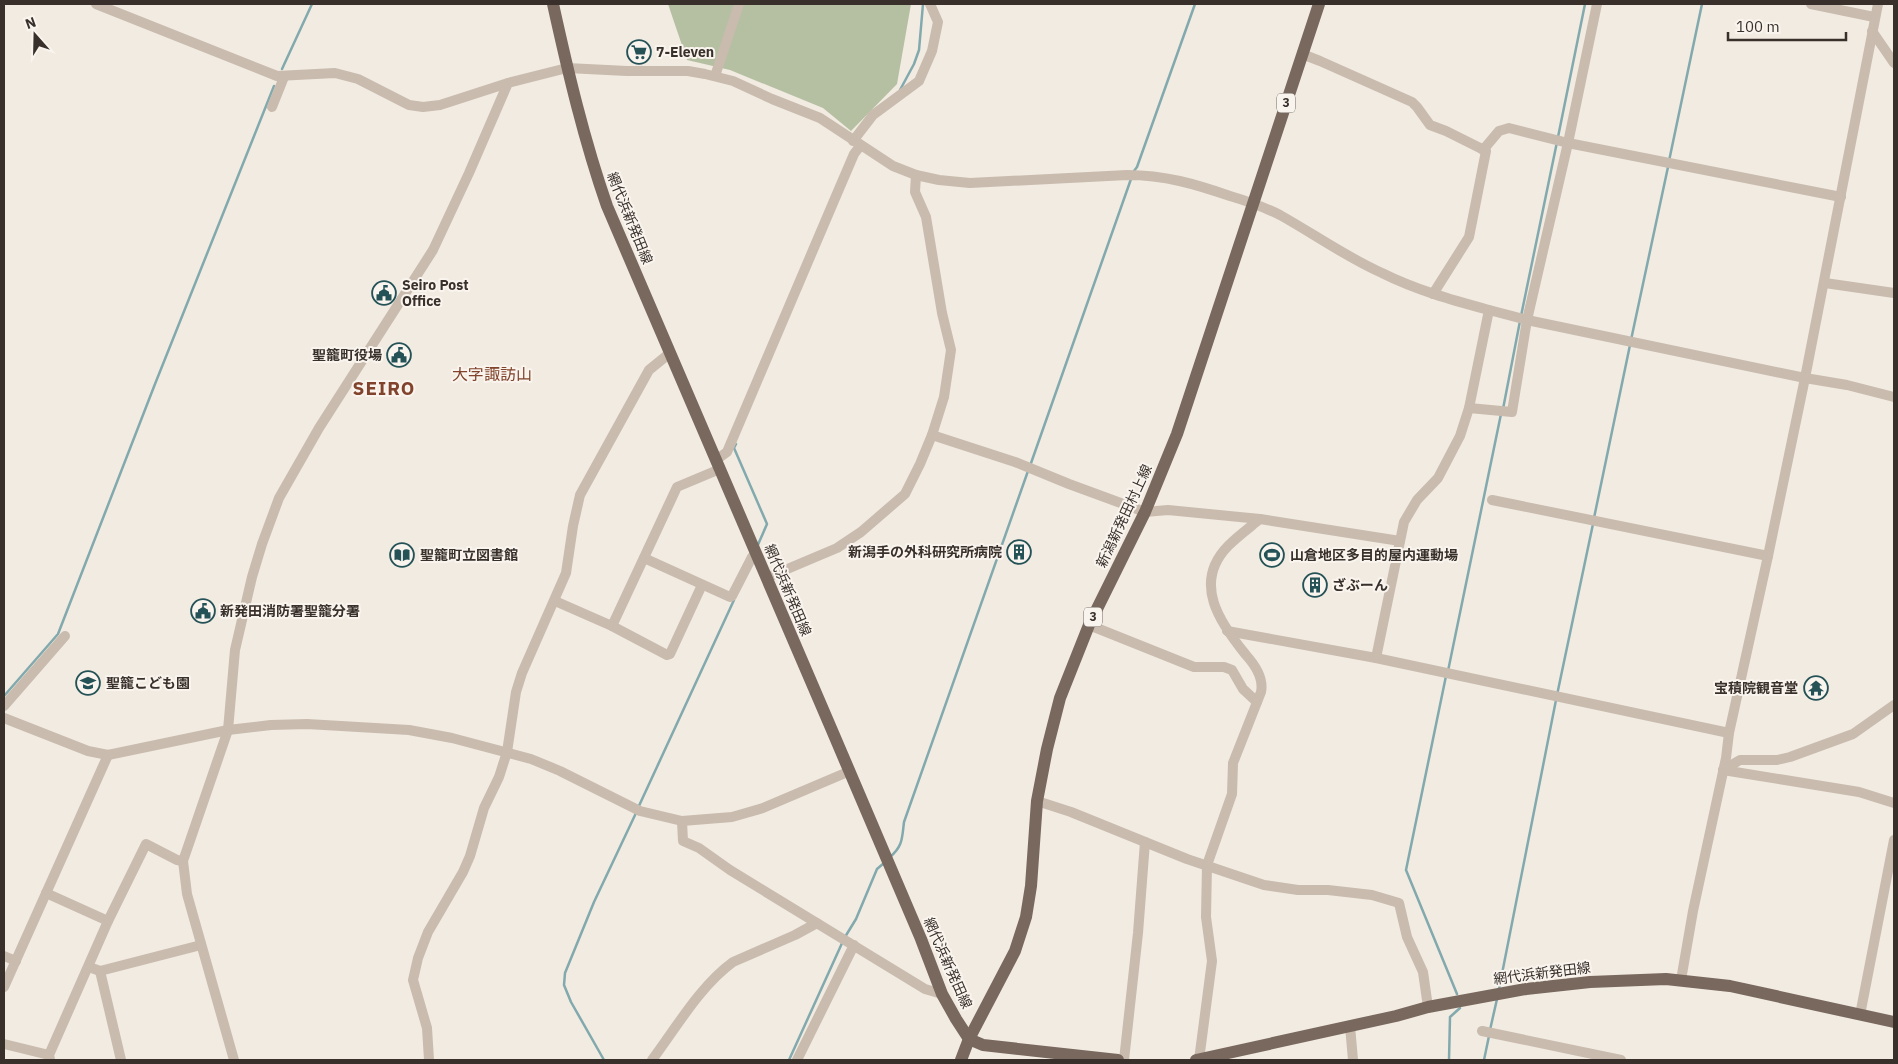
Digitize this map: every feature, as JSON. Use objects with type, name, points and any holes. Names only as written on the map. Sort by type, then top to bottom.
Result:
[{"type":"main road","name":"網代浜新発田線","points":[[553,4],[566,68],[590,157],[607,206],[850,771],[921,939],[942,994],[969,1039]]},
{"type":"main road","name":"新潟新発田村上線","points":[[969,1039],[1015,951],[1026,917],[1031,886],[1037,801],[1047,749],[1060,698],[1089,625],[1145,512],[1176,434],[1319,4]]},
{"type":"main road","name":"網代浜新発田線","points":[[1198,1060],[1396,1016],[1428,1007],[1512,991],[1636,979],[1681,980],[1730,986],[1894,1022]]},
{"type":"main road","name":"3","points":[[961,1060],[969,1039]]},
{"type":"main road","points":[[969,1039],[983,1045],[1118,1060]]},
{"type":"street","points":[[96,4],[277,76],[335,73],[358,79],[409,105],[440,106],[479,91],[566,68],[688,71],[715,76],[733,81],[820,118],[893,166],[916,175],[939,180],[970,183],[1152,175],[1182,180],[1253,203],[1278,214],[1374,270],[1433,294],[1527,320],[1805,378],[1847,385],[1894,397]]},
{"type":"street","points":[[715,76],[739,4]]},
{"type":"street","points":[[612,626],[677,487],[718,465],[727,452],[854,154],[856,143],[873,115],[919,81],[932,51],[938,22],[930,4]]},
{"type":"street","points":[[1469,408],[1512,412],[1527,320],[1568,142],[1597,4]]},
{"type":"street","points":[[1811,4],[1874,17]]},
{"type":"street","points":[[1681,980],[1693,911],[1726,758],[1729,733],[1825,283],[1874,17],[1878,4]]},
{"type":"street","points":[[1872,31],[1894,63]]},
{"type":"street","points":[[1302,54],[1412,102],[1430,125],[1486,151],[1469,237],[1433,294]]},
{"type":"street","points":[[272,107],[284,77]]},
{"type":"street","points":[[234,1060],[187,894],[183,861],[228,730],[235,650],[241,620],[262,544],[279,498],[319,428],[433,250],[470,173],[508,83]]},
{"type":"street","points":[[1483,150],[1503,128],[1508,128],[1568,142],[1841,197]]},
{"type":"street","points":[[766,578],[837,548],[861,532],[905,494],[932,434],[944,397],[951,350],[942,313],[926,218],[915,192],[916,175]]},
{"type":"street","points":[[1825,283],[1894,293]]},
{"type":"street","points":[[1376,658],[1400,541],[1408,514],[1444,469],[1460,436],[1469,408],[1489,310]]},
{"type":"street","points":[[429,1060],[426,1028],[413,980],[418,958],[428,932],[463,872],[470,856],[484,808],[499,777],[508,752],[516,692],[522,673],[566,574],[573,526],[580,496],[649,370],[670,353]]},
{"type":"street","points":[[932,434],[1015,462],[1145,512],[1168,510],[1260,519],[1400,541]]},
{"type":"street","points":[[1492,500],[1768,556]]},
{"type":"street","points":[[1198,1060],[1212,962],[1206,917],[1207,865],[1232,794],[1233,763],[1263,684],[1252,661],[1227,631],[1214,606],[1211,591],[1212,576],[1221,554],[1260,519]]},
{"type":"street","points":[[644,558],[730,597],[752,557],[756,554]]},
{"type":"street","points":[[555,601],[612,626],[667,655],[670,654],[702,585]]},
{"type":"street","points":[[1089,625],[1194,667],[1224,667],[1232,670],[1243,689],[1257,702]]},
{"type":"street","points":[[1227,631],[1376,658],[1729,733]]},
{"type":"street","points":[[4,706],[65,636]]},
{"type":"street","points":[[1723,770],[1740,760],[1777,760],[1790,757],[1853,734],[1894,705]]},
{"type":"street","points":[[4,718],[88,751],[108,755],[228,730],[271,725],[298,724],[409,730],[508,752],[560,771],[640,811],[682,821],[732,817],[763,808],[850,771]]},
{"type":"street","points":[[4,987],[108,755]]},
{"type":"street","points":[[1723,770],[1859,792],[1894,803]]},
{"type":"street","points":[[1037,801],[1071,812],[1187,859],[1264,885],[1298,890],[1328,890],[1372,895],[1399,903],[1407,937],[1423,972],[1428,1007]]},
{"type":"street","points":[[682,821],[683,841],[699,848],[730,870],[926,988],[942,994]]},
{"type":"street","points":[[1860,1015],[1894,840]]},
{"type":"street","points":[[1124,1060],[1138,933],[1144,842]]},
{"type":"street","points":[[4,1044],[50,1058],[108,921],[146,844],[177,860],[183,861]]},
{"type":"street","points":[[46,892],[108,921]]},
{"type":"street","points":[[652,1060],[709,984],[724,968],[817,923]]},
{"type":"street","points":[[89,967],[100,971],[201,945]]},
{"type":"street","points":[[797,1060],[854,945]]},
{"type":"street","points":[[4,956],[16,961]]},
{"type":"street","points":[[100,971],[121,1060]]},
{"type":"street","points":[[1350,1026],[1353,1060]]},
{"type":"street","points":[[1482,1031],[1621,1060]]},
{"type":"green space","points":[[668,4],[911,4],[897,84],[851,131],[823,108],[730,70],[687,60]]},
{"type":"waterway","points":[[282,69],[312,4]]},
{"type":"waterway","points":[[900,90],[919,50],[923,4]]},
{"type":"waterway","points":[[1134,171],[1195,4]]},
{"type":"waterway","points":[[1558,137],[1585,4]]},
{"type":"waterway","points":[[1669,161],[1702,4]]},
{"type":"waterway","points":[[4,696],[58,634],[274,86]]},
{"type":"waterway","points":[[1521,316],[1557,142]]},
{"type":"waterway","points":[[1631,340],[1668,167]]},
{"type":"waterway","points":[[1030,466],[1131,179]]},
{"type":"waterway","points":[[1503,409],[1520,321]]},
{"type":"waterway","points":[[1594,518],[1630,345]]},
{"type":"waterway","points":[[1448,671],[1501,414]]},
{"type":"waterway","points":[[736,444],[734,448],[767,524],[757,547]]},
{"type":"waterway","points":[[890,857],[901,841],[904,822],[1028,471]]},
{"type":"waterway","points":[[1557,695],[1593,524]]},
{"type":"waterway","points":[[638,808],[734,600]]},
{"type":"waterway","points":[[1446,676],[1406,870],[1457,994]]},
{"type":"waterway","points":[[1499,989],[1556,700]]},
{"type":"waterway","points":[[604,1060],[571,1002],[564,985],[565,973],[594,902],[636,813]]},
{"type":"waterway","points":[[845,937],[856,919],[877,869],[884,863]]},
{"type":"waterway","points":[[789,1060],[843,941]]},
{"type":"waterway","points":[[1490,1030],[1497,999]]},
{"type":"waterway","points":[[1449,1060],[1450,1017],[1460,1008]]},
{"type":"waterway","points":[[1484,1060],[1489,1036]]},
{"type":"place","name":"7-Eleven","points":[[639,52]]},
{"type":"place","name":"Seiro Post Office","points":[[384,293]]},
{"type":"place","name":"聖籠町役場","points":[[399,355]]},
{"type":"place","name":"新潟手の外科研究所病院","points":[[1019,552]]},
{"type":"place","name":"聖籠町立図書館","points":[[402,555]]},
{"type":"place","name":"山倉地区多目的屋内運動場","points":[[1272,555]]},
{"type":"place","name":"ざぶーん","points":[[1315,585]]},
{"type":"place","name":"新発田消防署聖籠分署","points":[[203,611]]},
{"type":"place","name":"聖籠こども園","points":[[88,683]]},
{"type":"place","name":"宝積院観音堂","points":[[1816,688]]},
{"type":"district","name":"大字諏訪山","points":[[492,374]]},
{"type":"district","name":"SEIRO","points":[[384,388]]}]
